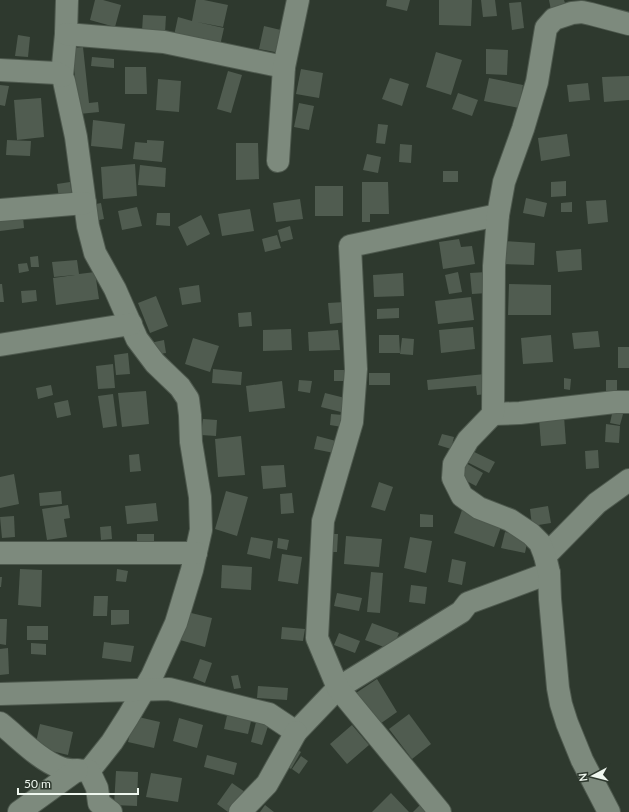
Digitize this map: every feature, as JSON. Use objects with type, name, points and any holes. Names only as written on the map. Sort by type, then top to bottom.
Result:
[{"type":"street","points":[[19,812],[83,770],[112,742],[152,676],[176,623],[201,530],[200,497],[191,442],[188,399],[180,387],[155,363],[137,339],[115,289],[95,253],[88,226],[76,137],[62,76],[66,34],[67,0]]},
{"type":"street","points":[[278,161],[284,68],[298,0]]},
{"type":"street","points":[[608,812],[582,760],[561,704],[557,681],[547,565],[540,543],[531,534],[510,520],[479,508],[462,496],[453,478],[454,464],[468,440],[493,414],[494,266],[498,215],[504,182],[523,129],[537,82],[546,28],[554,19],[572,13],[582,12],[629,24]]},
{"type":"street","points":[[66,34],[164,42],[284,68]]},
{"type":"street","points":[[0,70],[57,73],[62,76]]},
{"type":"street","points":[[0,210],[85,203]]},
{"type":"street","points":[[440,812],[338,688],[318,638],[323,520],[352,422],[356,369],[350,246],[498,215]]},
{"type":"street","points":[[0,344],[131,324]]},
{"type":"street","points":[[493,414],[520,413],[615,402],[629,402]]},
{"type":"street","points":[[240,812],[266,784],[296,732],[338,688],[461,612],[468,603],[547,565],[597,504],[629,480]]},
{"type":"street","points":[[0,553],[196,553]]},
{"type":"street","points":[[0,694],[169,690],[269,714],[296,732]]},
{"type":"street","points":[[0,723],[43,758],[61,768],[83,770],[97,788],[99,803],[111,812]]},
{"type":"building","points":[[95,0],[103,0],[121,5],[115,27],[90,20]]},
{"type":"building","points":[[196,0],[204,0],[228,5],[223,27],[197,22],[224,28],[219,50],[173,40],[178,17],[192,21]]},
{"type":"building","points":[[387,0],[410,0],[407,11],[386,6]]},
{"type":"building","points":[[439,0],[472,0],[471,26],[439,25]]},
{"type":"building","points":[[481,0],[495,0],[497,16],[483,17]]},
{"type":"building","points":[[549,0],[564,0],[566,6],[551,10]]},
{"type":"building","points":[[521,2],[524,28],[512,30],[509,3]]},
{"type":"building","points":[[143,15],[166,16],[165,33],[142,31]]},
{"type":"building","points":[[264,26],[285,31],[280,53],[259,49]]},
{"type":"building","points":[[18,35],[30,37],[28,57],[15,56]]},
{"type":"building","points":[[83,47],[89,103],[98,102],[99,112],[79,114],[72,48]]},
{"type":"building","points":[[486,49],[508,50],[507,75],[486,74]]},
{"type":"building","points":[[436,52],[462,60],[451,95],[426,87]]},
{"type":"building","points":[[92,57],[114,59],[114,68],[91,66]]},
{"type":"building","points":[[125,67],[146,67],[147,94],[125,94]]},
{"type":"building","points":[[301,69],[323,73],[319,98],[296,94]]},
{"type":"building","points":[[228,71],[242,75],[231,113],[217,109]]},
{"type":"building","points":[[629,76],[629,100],[604,102],[602,77]]},
{"type":"building","points":[[390,78],[409,84],[402,106],[382,99]]},
{"type":"building","points":[[489,78],[523,85],[519,108],[484,101]]},
{"type":"building","points":[[158,79],[181,81],[179,112],[156,110]]},
{"type":"building","points":[[588,83],[590,100],[569,102],[567,85]]},
{"type":"building","points":[[0,85],[9,86],[5,106],[0,105]]},
{"type":"building","points":[[458,93],[478,100],[472,116],[452,109]]},
{"type":"building","points":[[41,98],[44,137],[17,140],[14,100]]},
{"type":"building","points":[[299,103],[314,106],[309,130],[294,127]]},
{"type":"building","points":[[93,120],[125,124],[122,149],[91,146]]},
{"type":"building","points":[[378,124],[388,125],[385,144],[376,143]]},
{"type":"building","points":[[567,134],[570,156],[541,161],[538,138]]},
{"type":"building","points":[[7,140],[31,141],[30,156],[6,155]]},
{"type":"building","points":[[147,140],[164,141],[162,162],[133,159],[135,142],[147,143]]},
{"type":"building","points":[[236,143],[258,143],[259,179],[236,180]]},
{"type":"building","points":[[400,144],[412,145],[411,163],[399,162]]},
{"type":"building","points":[[367,154],[381,157],[378,173],[363,170]]},
{"type":"building","points":[[135,164],[137,196],[103,199],[101,167]]},
{"type":"building","points":[[140,165],[166,168],[165,187],[138,185]]},
{"type":"building","points":[[443,171],[458,171],[458,182],[443,182]]},
{"type":"building","points":[[566,181],[566,196],[551,197],[551,182]]},
{"type":"building","points":[[70,182],[72,196],[59,198],[57,184]]},
{"type":"building","points":[[362,182],[388,182],[389,214],[370,214],[370,222],[362,222]]},
{"type":"building","points":[[315,186],[343,186],[343,216],[315,216]]},
{"type":"building","points":[[526,198],[547,203],[544,217],[523,213]]},
{"type":"building","points":[[300,199],[303,219],[276,222],[273,203]]},
{"type":"building","points":[[606,200],[608,222],[588,224],[586,201]]},
{"type":"building","points":[[572,202],[572,212],[561,212],[561,203]]},
{"type":"building","points":[[101,203],[104,219],[94,221],[91,205]]},
{"type":"building","points":[[137,207],[142,226],[122,230],[118,211]]},
{"type":"building","points":[[250,209],[254,231],[222,236],[218,214]]},
{"type":"building","points":[[157,213],[170,213],[170,226],[156,225]]},
{"type":"building","points":[[201,215],[210,234],[187,246],[178,227]]},
{"type":"building","points":[[23,217],[24,228],[0,231],[0,220]]},
{"type":"building","points":[[290,226],[293,239],[281,242],[278,230]]},
{"type":"building","points":[[277,235],[281,248],[265,252],[262,239]]},
{"type":"building","points":[[459,239],[461,247],[472,246],[475,264],[443,269],[439,242]]},
{"type":"building","points":[[504,241],[535,243],[534,265],[503,264]]},
{"type":"building","points":[[581,249],[582,270],[558,272],[556,251]]},
{"type":"building","points":[[38,256],[39,267],[31,267],[30,257]]},
{"type":"building","points":[[77,260],[79,274],[95,272],[99,299],[56,305],[53,278],[75,275],[54,277],[52,262]]},
{"type":"building","points":[[27,263],[29,271],[19,273],[18,264]]},
{"type":"building","points":[[458,272],[462,292],[449,294],[445,275]]},
{"type":"building","points":[[487,272],[488,293],[472,294],[470,273]]},
{"type":"building","points":[[403,273],[404,296],[374,297],[373,275]]},
{"type":"building","points":[[0,284],[2,284],[4,302],[0,302]]},
{"type":"building","points":[[509,284],[551,285],[551,315],[508,315]]},
{"type":"building","points":[[199,285],[201,302],[182,305],[179,288]]},
{"type":"building","points":[[36,290],[37,301],[22,303],[21,291]]},
{"type":"building","points":[[156,296],[168,326],[150,333],[138,303]]},
{"type":"building","points":[[471,297],[474,320],[438,324],[435,301]]},
{"type":"building","points":[[345,302],[347,322],[330,324],[328,303]]},
{"type":"building","points":[[399,308],[399,318],[377,319],[377,309]]},
{"type":"building","points":[[251,312],[252,326],[239,327],[238,313]]},
{"type":"building","points":[[473,327],[475,349],[441,353],[439,330]]},
{"type":"building","points":[[291,329],[292,350],[263,351],[263,330]]},
{"type":"building","points":[[338,330],[340,350],[309,351],[308,332]]},
{"type":"building","points":[[598,331],[600,347],[574,349],[572,333]]},
{"type":"building","points":[[379,335],[399,335],[400,353],[379,353]]},
{"type":"building","points":[[551,335],[553,362],[523,364],[521,338]]},
{"type":"building","points":[[193,338],[219,346],[210,372],[185,364]]},
{"type":"building","points":[[402,338],[414,339],[413,355],[400,354]]},
{"type":"building","points":[[164,340],[166,353],[152,355],[150,343]]},
{"type":"building","points":[[618,347],[629,347],[629,368],[618,368]]},
{"type":"building","points":[[128,353],[130,374],[116,375],[114,355]]},
{"type":"building","points":[[113,364],[115,388],[98,389],[96,366]]},
{"type":"building","points":[[213,369],[242,372],[241,385],[212,383]]},
{"type":"building","points":[[334,370],[344,370],[344,381],[334,381]]},
{"type":"building","points":[[369,373],[390,373],[390,385],[369,385]]},
{"type":"building","points":[[485,374],[487,394],[477,395],[476,386],[428,390],[427,380]]},
{"type":"building","points":[[564,378],[571,379],[570,390],[564,389]]},
{"type":"building","points":[[299,380],[312,381],[310,393],[298,391]]},
{"type":"building","points":[[606,380],[617,380],[617,392],[606,391]]},
{"type":"building","points":[[282,381],[285,408],[249,412],[246,386]]},
{"type":"building","points":[[51,385],[53,395],[38,399],[36,388]]},
{"type":"building","points":[[146,391],[149,424],[122,427],[118,393]]},
{"type":"building","points":[[325,393],[345,398],[341,412],[321,407]]},
{"type":"building","points":[[113,394],[117,426],[103,428],[98,396]]},
{"type":"building","points":[[68,400],[71,415],[57,418],[54,403]]},
{"type":"building","points":[[614,405],[625,407],[620,425],[610,423]]},
{"type":"building","points":[[331,414],[343,415],[342,427],[330,425]]},
{"type":"building","points":[[564,416],[566,444],[541,446],[539,418]]},
{"type":"building","points":[[203,419],[217,420],[216,436],[201,435]]},
{"type":"building","points":[[606,424],[620,426],[619,443],[605,442]]},
{"type":"building","points":[[442,434],[454,437],[451,449],[438,445]]},
{"type":"building","points":[[241,436],[245,475],[218,477],[215,439]]},
{"type":"building","points":[[317,436],[336,441],[334,453],[314,449]]},
{"type":"building","points":[[468,449],[495,462],[489,473],[463,460]]},
{"type":"building","points":[[598,450],[599,468],[586,469],[585,451]]},
{"type":"building","points":[[139,454],[141,471],[130,472],[129,455]]},
{"type":"building","points":[[464,462],[483,473],[476,486],[457,476]]},
{"type":"building","points":[[284,465],[286,487],[263,489],[261,466]]},
{"type":"building","points":[[14,474],[19,504],[0,508],[0,477]]},
{"type":"building","points":[[379,482],[393,487],[385,511],[371,507]]},
{"type":"building","points":[[61,491],[62,504],[40,506],[39,493]]},
{"type":"building","points":[[226,491],[248,497],[237,536],[215,529]]},
{"type":"building","points":[[292,493],[294,513],[281,514],[280,494]]},
{"type":"building","points":[[156,503],[158,521],[127,524],[125,506]]},
{"type":"building","points":[[68,505],[70,518],[64,519],[67,537],[47,540],[42,509]]},
{"type":"building","points":[[548,506],[551,523],[532,526],[530,509]]},
{"type":"building","points":[[462,510],[502,524],[494,547],[454,533]]},
{"type":"building","points":[[420,514],[433,515],[433,527],[420,527]]},
{"type":"building","points":[[14,516],[15,537],[2,538],[0,517]]},
{"type":"building","points":[[111,526],[112,539],[101,540],[100,527]]},
{"type":"building","points":[[505,532],[528,538],[525,553],[501,548]]},
{"type":"building","points":[[137,534],[154,534],[154,544],[137,544]]},
{"type":"building","points":[[330,534],[338,534],[337,552],[329,552]]},
{"type":"building","points":[[346,536],[382,539],[379,567],[344,564]]},
{"type":"building","points":[[251,537],[273,541],[270,559],[247,554]]},
{"type":"building","points":[[410,537],[432,541],[426,573],[404,568]]},
{"type":"building","points":[[278,538],[289,540],[287,550],[277,548]]},
{"type":"building","points":[[282,554],[302,557],[298,584],[278,581]]},
{"type":"building","points":[[452,559],[466,562],[462,585],[448,582]]},
{"type":"building","points":[[222,565],[252,567],[251,590],[221,588]]},
{"type":"building","points":[[20,569],[42,570],[41,607],[18,605]]},
{"type":"building","points":[[117,569],[128,571],[126,582],[116,581]]},
{"type":"building","points":[[371,572],[383,573],[380,613],[367,612]]},
{"type":"building","points":[[0,577],[2,577],[1,587],[0,587]]},
{"type":"building","points":[[411,585],[427,587],[425,604],[409,602]]},
{"type":"building","points":[[337,593],[362,598],[359,611],[334,606]]},
{"type":"building","points":[[94,596],[108,596],[107,616],[93,616]]},
{"type":"building","points":[[111,610],[129,610],[129,624],[111,625]]},
{"type":"building","points":[[187,612],[212,618],[205,647],[180,640]]},
{"type":"building","points":[[0,619],[7,619],[6,645],[0,644]]},
{"type":"building","points":[[372,623],[399,633],[392,650],[365,640]]},
{"type":"building","points":[[27,626],[48,626],[48,640],[27,640]]},
{"type":"building","points":[[282,627],[305,629],[303,641],[281,639]]},
{"type":"building","points":[[339,633],[360,641],[355,653],[334,645]]},
{"type":"building","points":[[104,642],[134,646],[131,662],[102,658]]},
{"type":"building","points":[[31,643],[46,644],[46,655],[31,654]]},
{"type":"building","points":[[8,648],[9,674],[0,675],[0,649]]},
{"type":"building","points":[[200,659],[212,663],[205,683],[193,678]]},
{"type":"building","points":[[238,675],[241,688],[234,689],[231,676]]},
{"type":"building","points":[[377,679],[397,712],[377,726],[356,693]]},
{"type":"building","points":[[258,686],[288,688],[287,700],[257,698]]},
{"type":"building","points":[[228,711],[252,717],[248,734],[224,729]]},
{"type":"building","points":[[409,714],[431,744],[412,759],[389,729]]},
{"type":"building","points":[[134,716],[160,722],[154,748],[128,742]]},
{"type":"building","points":[[179,718],[203,725],[197,748],[173,741]]},
{"type":"building","points":[[256,722],[268,726],[262,745],[251,742]]},
{"type":"building","points":[[40,724],[73,732],[68,755],[35,747]]},
{"type":"building","points":[[352,725],[369,745],[347,764],[330,744]]},
{"type":"building","points":[[291,746],[301,752],[291,769],[281,762]]},
{"type":"building","points":[[207,755],[237,763],[234,775],[204,767]]},
{"type":"building","points":[[301,756],[308,761],[299,774],[292,769]]},
{"type":"building","points":[[116,771],[138,772],[137,806],[114,805]]},
{"type":"building","points":[[151,773],[182,778],[178,802],[146,797]]},
{"type":"building","points":[[232,783],[245,792],[231,812],[228,812],[217,804]]},
{"type":"building","points":[[391,793],[409,812],[372,812]]},
{"type":"building","points":[[421,804],[428,812],[413,812]]},
{"type":"building","points":[[265,805],[274,812],[260,812]]}]
